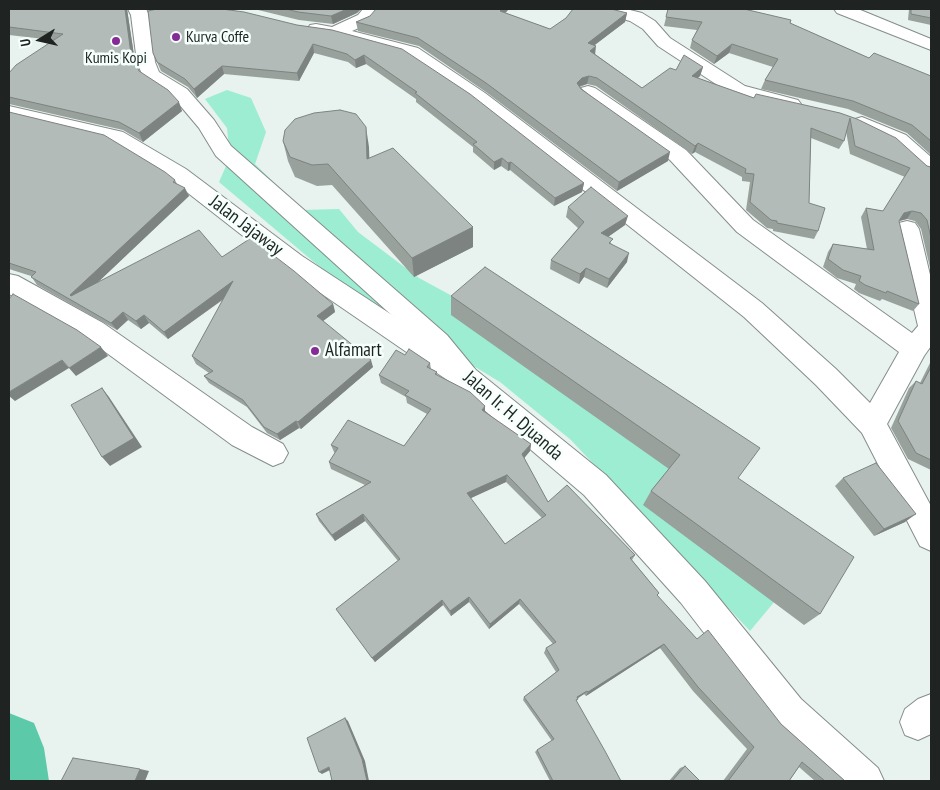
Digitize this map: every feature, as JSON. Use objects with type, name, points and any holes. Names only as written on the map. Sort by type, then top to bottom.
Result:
[{"type":"street","points":[[335,32],[364,19],[372,9]]},
{"type":"street","points":[[608,9],[636,17],[643,21],[678,52],[738,90],[771,100],[805,107]]},
{"type":"street","points":[[842,9],[931,45]]},
{"type":"street","name":"Jalan Ir. H. Djuanda","points":[[145,12],[146,62],[151,75],[180,93],[207,125],[223,151],[360,270],[438,342],[466,378],[595,485],[693,592],[788,712],[865,781]]},
{"type":"street","points":[[299,27],[335,32],[411,52],[478,97],[753,310],[826,377],[872,424],[931,536]]},
{"type":"street","points":[[588,92],[678,155],[745,226],[925,335]]},
{"type":"street","name":"Jalan Jajaway","points":[[9,112],[116,137],[178,174],[293,262],[466,378]]},
{"type":"street","points":[[841,115],[899,140],[931,168]]},
{"type":"street","points":[[872,424],[925,335],[907,229]]},
{"type":"street","points":[[9,283],[94,330],[242,436],[273,453]]},
{"type":"green space","points":[[227,90],[251,98],[266,132],[255,164],[302,210],[339,209],[358,232],[419,278],[546,347],[795,577],[750,631],[571,440],[500,382],[346,289],[219,182],[230,157],[227,128],[205,99]]},
{"type":"building","points":[[9,9],[125,9],[131,54],[139,71],[168,90],[179,102],[139,133],[119,122],[9,97],[9,73],[16,65],[63,34],[9,27]]},
{"type":"building","points":[[157,9],[222,9],[244,12],[297,25],[332,30],[402,49],[470,94],[584,183],[555,198],[511,162],[508,163],[502,158],[494,162],[473,144],[477,142],[415,93],[417,92],[364,55],[355,60],[347,54],[313,44],[297,73],[222,66],[194,89],[185,79],[157,62],[153,53],[148,11]]},
{"type":"building","points":[[286,9],[347,9],[331,16]]},
{"type":"building","points":[[376,9],[502,9],[500,11],[550,29],[566,18],[573,9],[611,9],[627,13],[588,43],[596,46],[590,51],[642,88],[670,68],[676,70],[684,55],[703,67],[692,76],[754,98],[756,94],[840,113],[896,138],[927,166],[931,167],[931,238],[927,220],[921,213],[912,211],[904,213],[899,221],[919,304],[887,291],[886,293],[865,285],[859,281],[861,276],[843,270],[828,259],[833,244],[874,250],[866,208],[883,211],[910,168],[855,146],[850,118],[844,141],[811,128],[809,203],[825,208],[818,231],[777,223],[777,221],[771,220],[750,202],[754,174],[745,173],[746,169],[698,143],[695,146],[597,78],[589,76],[582,78],[577,83],[581,89],[670,152],[619,182],[486,83],[418,38],[356,22],[370,16]]},
{"type":"building","points":[[668,9],[744,9],[791,20],[790,23],[869,58],[874,53],[931,76],[931,141],[912,125],[853,101],[765,80],[778,59],[732,44],[717,56],[692,40],[702,22],[666,17]]},
{"type":"building","points":[[911,9],[931,9],[931,18],[911,14]]},
{"type":"building","points":[[340,110],[356,114],[366,127],[367,159],[393,148],[473,227],[412,258],[328,164],[312,165],[290,157],[283,141],[285,130],[295,119],[314,113]]},
{"type":"building","points":[[9,112],[104,135],[165,172],[175,180],[173,182],[185,188],[71,296],[199,230],[222,257],[251,238],[333,304],[317,316],[371,360],[298,422],[296,421],[277,434],[264,427],[243,400],[204,376],[213,371],[192,356],[233,281],[164,332],[144,315],[136,321],[123,312],[111,323],[31,277],[36,272],[9,263]]},
{"type":"building","points":[[591,187],[628,216],[601,233],[613,239],[609,243],[629,253],[609,279],[586,268],[580,274],[551,260],[584,222],[568,207]]},
{"type":"building","points":[[485,267],[760,448],[738,478],[854,557],[820,614],[651,491],[680,455],[451,296]]},
{"type":"building","points":[[13,294],[77,330],[101,347],[69,368],[62,360],[9,392],[9,299]]},
{"type":"building","points":[[409,349],[430,363],[427,367],[437,372],[435,374],[470,392],[485,406],[482,410],[531,444],[522,454],[548,502],[567,485],[635,555],[630,558],[659,593],[657,595],[697,639],[708,630],[781,724],[845,781],[825,781],[802,762],[789,781],[728,781],[754,747],[698,687],[664,644],[577,697],[578,699],[576,700],[621,781],[553,781],[537,750],[554,739],[524,697],[559,670],[546,648],[556,642],[520,599],[490,624],[469,597],[450,611],[442,600],[372,658],[336,609],[400,559],[363,514],[332,535],[316,514],[371,482],[329,462],[338,448],[331,445],[348,420],[404,446],[431,409],[405,395],[409,391],[379,375],[396,350],[405,355]],"holes":[[[507,475],[546,515],[505,544],[467,493]]]},
{"type":"building","points":[[931,367],[931,460],[916,453],[898,421],[916,381],[922,384]]},
{"type":"building","points":[[102,388],[134,438],[102,457],[71,405]]},
{"type":"building","points":[[876,463],[916,514],[884,529],[843,478]]},
{"type":"building","points":[[345,718],[362,759],[367,781],[332,781],[329,767],[319,772],[307,738]]},
{"type":"building","points":[[73,758],[140,769],[135,781],[61,781]]},
{"type":"building","points":[[685,766],[700,781],[672,781]]},
{"type":"waterway","points":[[9,748],[13,781]]},
{"type":"place","name":"Kurva Coffe","points":[[176,37]]},
{"type":"place","name":"Kumis Kopi","points":[[116,41]]},
{"type":"place","name":"Alfamart","points":[[315,351]]}]
